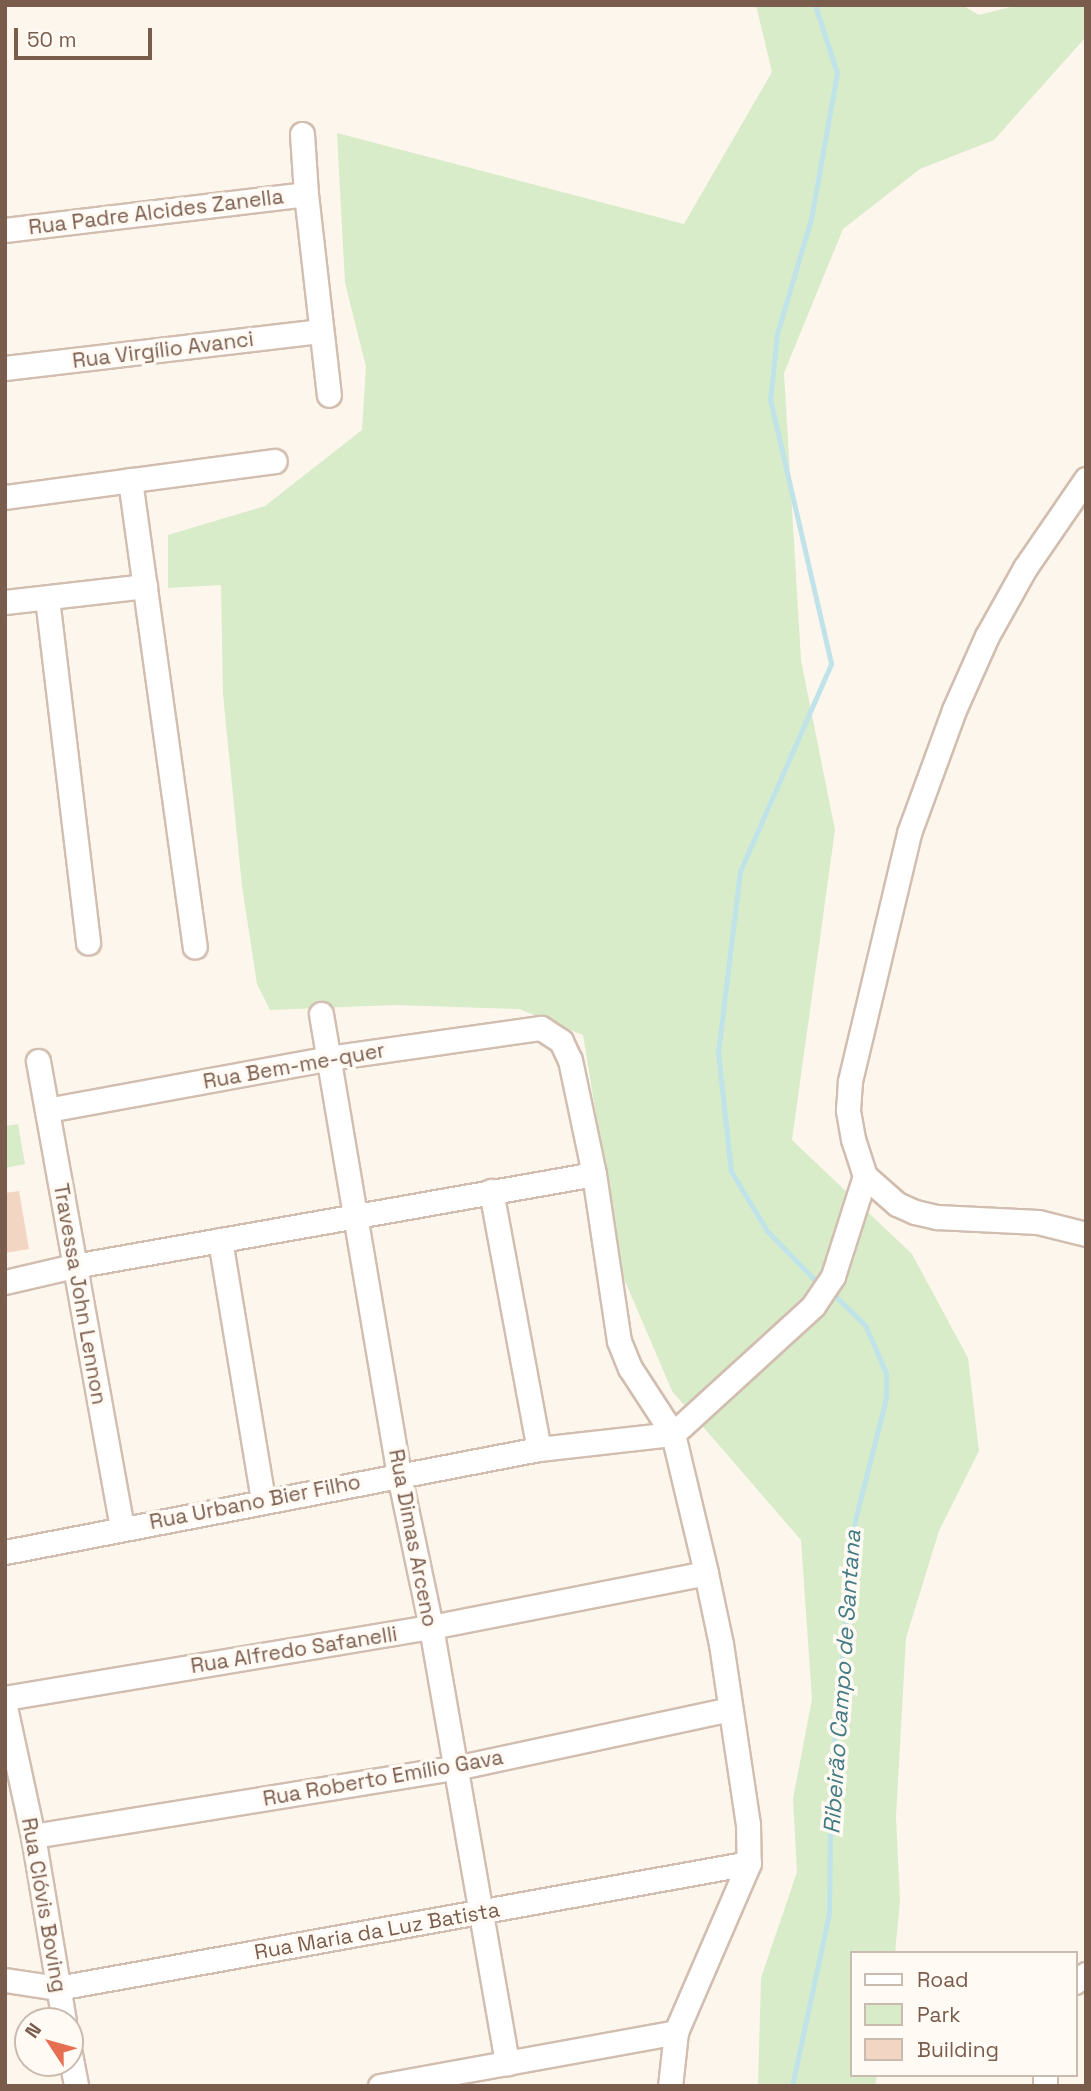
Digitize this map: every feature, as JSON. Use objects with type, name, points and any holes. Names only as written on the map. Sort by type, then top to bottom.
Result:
[{"type":"street","points":[[302,134],[306,194],[329,395]]},
{"type":"street","name":"Rua Padre Alcides Zanella","points":[[5,230],[306,194]]},
{"type":"street","name":"Rua Virgílio Avanci","points":[[5,369],[321,331]]},
{"type":"street","points":[[5,497],[275,461]]},
{"type":"street","points":[[1086,479],[1025,568],[987,636],[954,710],[909,834],[850,1081],[851,1129],[865,1176],[897,1204],[937,1217],[1038,1222],[1086,1234]]},
{"type":"street","points":[[130,480],[195,946]]},
{"type":"street","points":[[5,602],[145,586]]},
{"type":"street","points":[[47,598],[88,943]]},
{"type":"street","name":"Rua Dimas Arceno","points":[[321,1014],[399,1475],[431,1627],[507,2063]]},
{"type":"street","name":"Rua Bem-me-quer","points":[[47,1110],[329,1058],[541,1028],[561,1041],[569,1060],[594,1174]]},
{"type":"street","name":"Travessa John Lennon","points":[[38,1061],[122,1528]]},
{"type":"street","points":[[5,1282],[74,1266],[594,1174],[622,1355],[673,1434],[706,1573],[721,1644],[748,1824],[749,1863],[676,2032],[670,2086]]},
{"type":"street","points":[[673,1434],[824,1294],[843,1249],[865,1176]]},
{"type":"street","points":[[491,1191],[539,1449]]},
{"type":"street","points":[[220,1240],[263,1500]]},
{"type":"street","name":"Rua Urbano Bier Filho","points":[[5,1552],[263,1500],[539,1449],[673,1434]]},
{"type":"street","name":"Rua Alfredo Safanelli","points":[[5,1698],[431,1627],[706,1573]]},
{"type":"street","name":"Rua Clóvis Boving","points":[[5,1707],[33,1836],[61,2007]]},
{"type":"street","name":"Rua Roberto Emílio Gava","points":[[33,1836],[455,1768],[730,1709]]},
{"type":"street","name":"Rua Maria da Luz Batista","points":[[5,1980],[58,1988],[749,1863]]},
{"type":"street","points":[[380,2086],[676,2032]]},
{"type":"green space","points":[[756,5],[962,5],[979,15],[1018,5],[1086,5],[1085,38],[994,140],[920,169],[843,229],[784,373],[801,660],[835,830],[792,1140],[912,1254],[968,1358],[979,1451],[939,1531],[906,1638],[896,1817],[900,1901],[895,1951],[850,1951],[850,2077],[877,2077],[875,2086],[758,2086],[761,1978],[797,1872],[793,1799],[812,1699],[801,1540],[672,1391],[622,1274],[583,1035],[519,1009],[394,1005],[270,1010],[257,984],[242,886],[223,694],[221,585],[168,588],[168,535],[265,506],[362,430],[366,367],[345,283],[337,133],[684,224],[772,72]]},
{"type":"green space","points":[[18,1124],[25,1164],[5,1168],[5,1126]]},
{"type":"building","points":[[19,1191],[29,1249],[5,1253],[5,1193]]},
{"type":"waterway","name":"Ribeirão Campo de Santana","points":[[815,5],[837,73],[811,219],[777,334],[770,399],[831,664],[740,871],[718,1052],[731,1171],[767,1231],[816,1281]]},
{"type":"waterway","name":"Ribeirão Campo de Santana","points":[[792,2086],[829,1913],[831,1775],[855,1520],[886,1398],[886,1373],[865,1325],[834,1295]]}]
